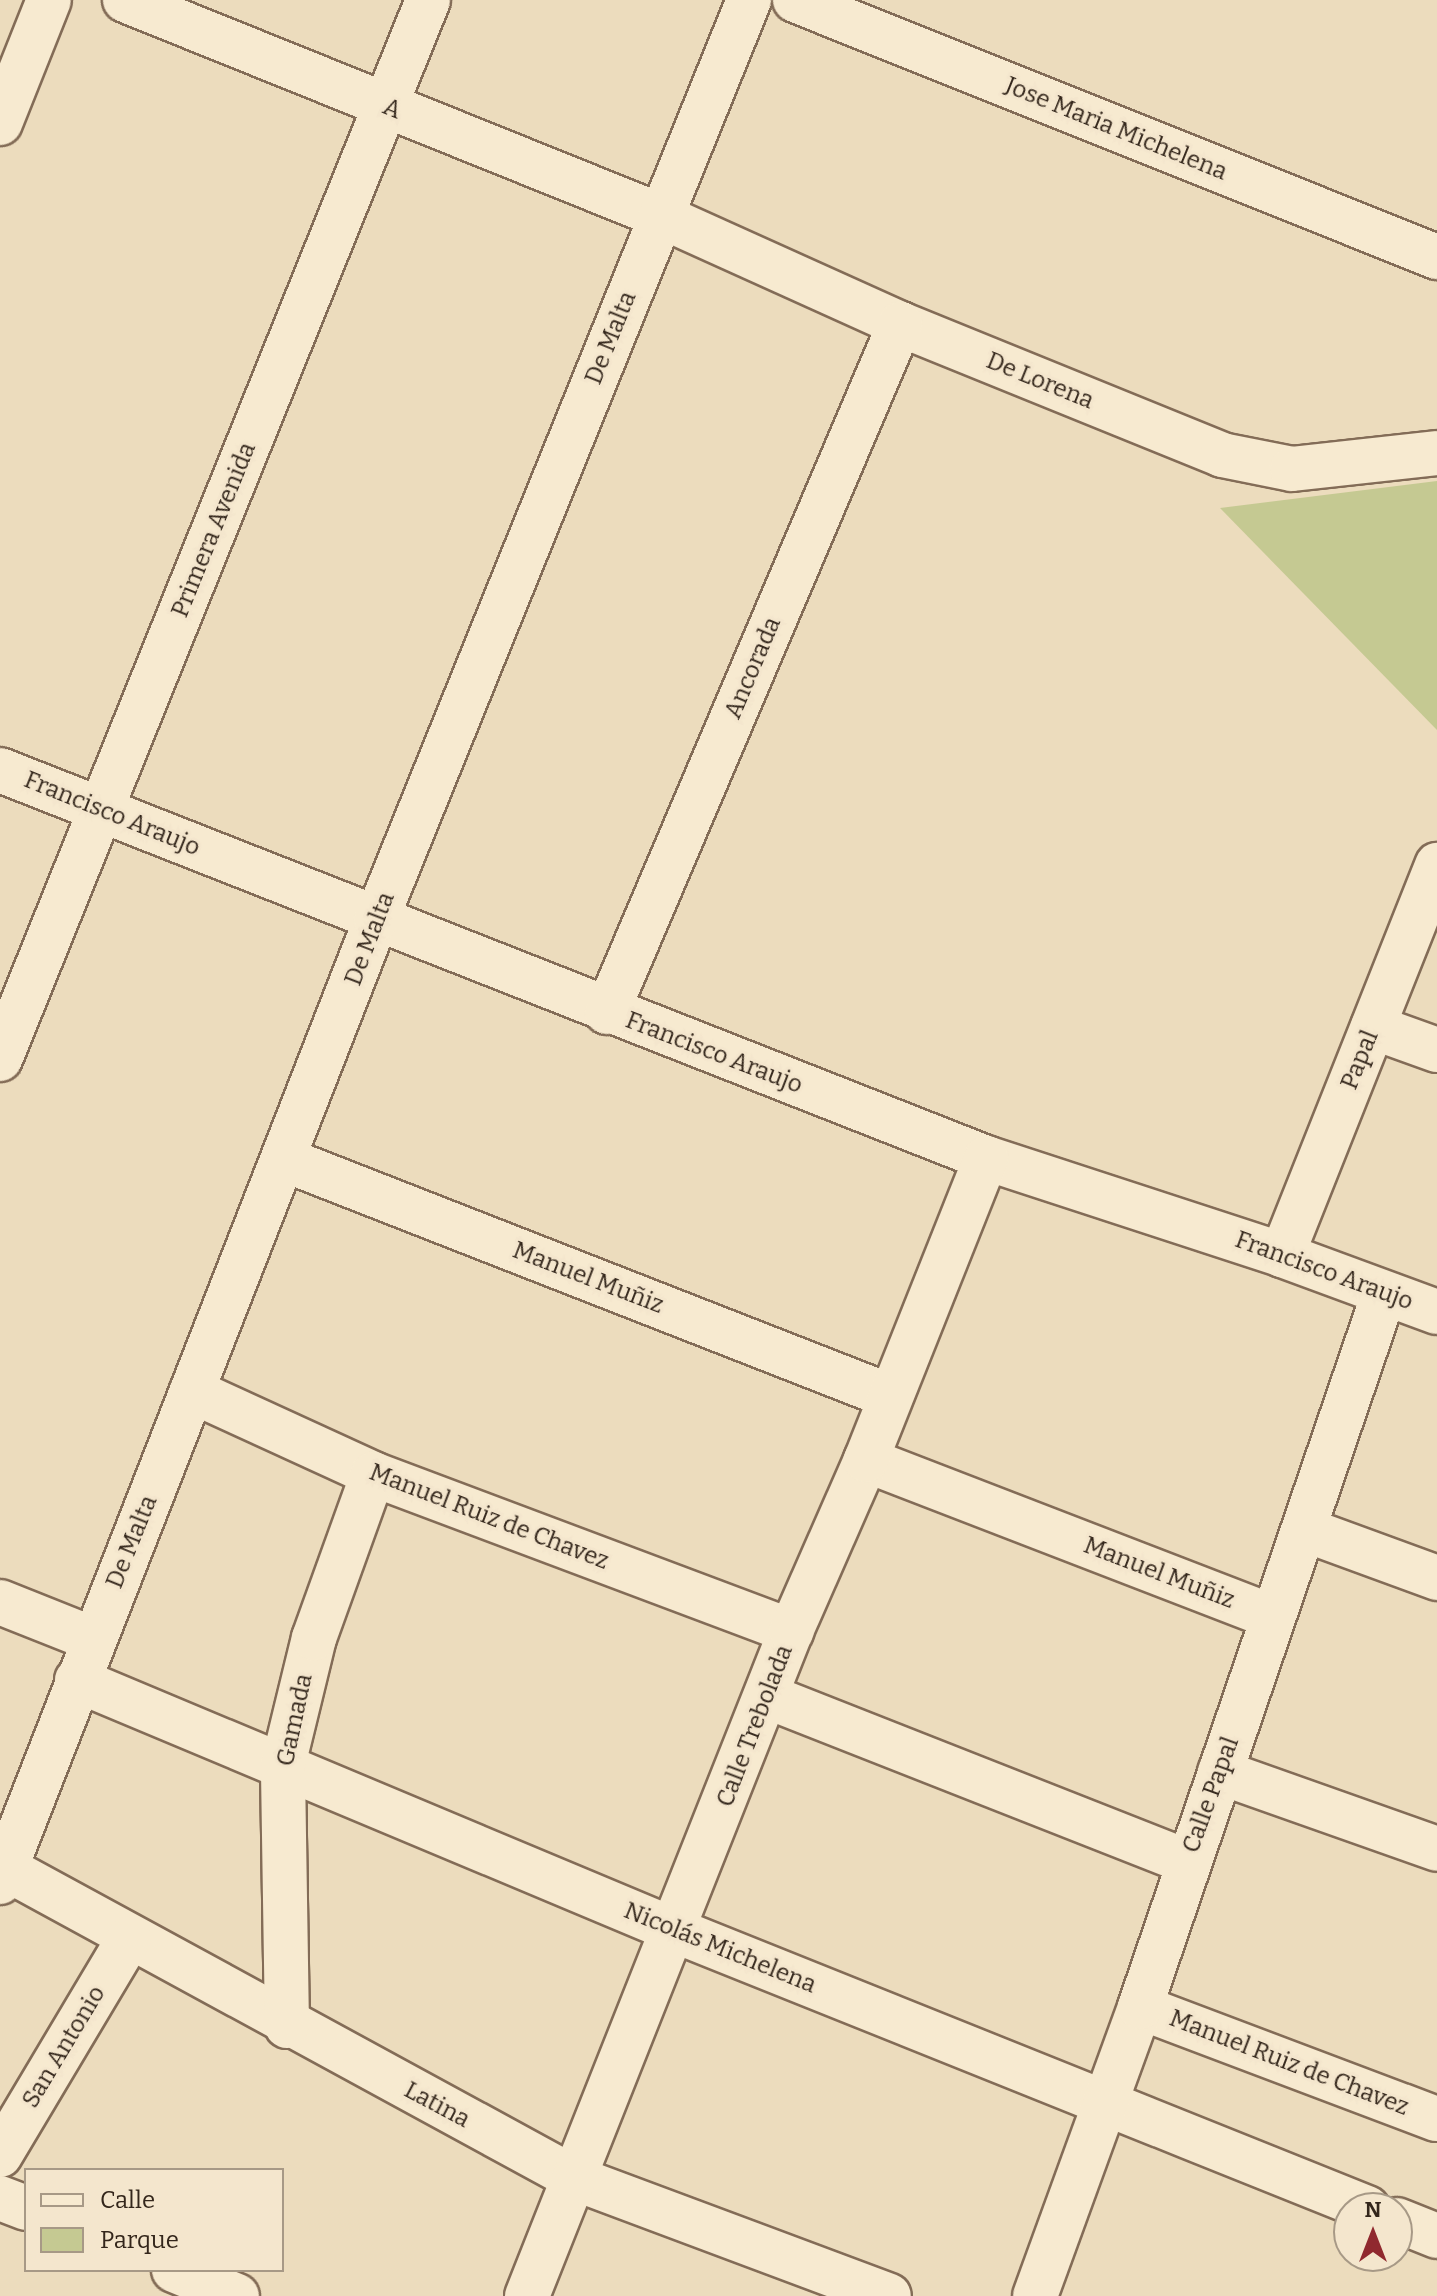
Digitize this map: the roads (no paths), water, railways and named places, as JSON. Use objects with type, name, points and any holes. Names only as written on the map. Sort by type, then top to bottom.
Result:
[{"type":"street","points":[[0,123],[49,0]]},
{"type":"street","name":"A","points":[[125,0],[661,216]]},
{"type":"street","name":"Primera Avenida","points":[[0,1059],[428,0]]},
{"type":"street","name":"De Malta","points":[[3,1875],[93,1639],[286,1160],[376,920],[749,0]]},
{"type":"street","name":"Jose Maria Michelena","points":[[795,0],[1437,257]]},
{"type":"street","name":"De Lorena","points":[[661,216],[900,324],[1255,465],[1292,469],[1437,453]]},
{"type":"street","name":"Ancorada","points":[[607,1012],[900,324]]},
{"type":"street","name":"Francisco Araujo","points":[[0,770],[607,1012],[986,1158],[1282,1255],[1437,1312]]},
{"type":"street","name":"Papal","points":[[1282,1255],[1437,865]]},
{"type":"street","points":[[1373,1027],[1437,1050]]},
{"type":"street","name":"Calle Trebolada","points":[[527,2296],[769,1697],[791,1631],[866,1460],[986,1158]]},
{"type":"street","name":"Manuel Muñiz","points":[[286,1160],[889,1396]]},
{"type":"street","name":"Calle Papal","points":[[1035,2296],[1140,2007],[1272,1617],[1306,1530],[1384,1294]]},
{"type":"street","name":"Manuel Ruiz de Chavez","points":[[192,1391],[373,1474],[791,1631]]},
{"type":"street","name":"Manuel Muñiz","points":[[866,1460],[1272,1617]]},
{"type":"street","name":"Gamada","points":[[287,2026],[283,1765],[314,1638],[373,1474]]},
{"type":"street","points":[[1306,1530],[1437,1578]]},
{"type":"street","points":[[0,1602],[93,1639]]},
{"type":"street","name":"Nicolás Michelena","points":[[77,1680],[674,1930],[1333,2194]]},
{"type":"street","points":[[769,1697],[1187,1862]]},
{"type":"street","points":[[1220,1772],[1437,1849]]},
{"type":"street","name":"Latina","points":[[3,1875],[129,1939],[574,2178],[889,2296]]},
{"type":"street","name":"San Antonio","points":[[0,2155],[129,1939]]},
{"type":"street","name":"Manuel Ruiz de Chavez","points":[[1140,2007],[1437,2119]]},
{"type":"street","points":[[0,2198],[24,2207]]},
{"type":"street","points":[[1413,2226],[1437,2236]]},
{"type":"street","points":[[179,2272],[237,2296]]}]
